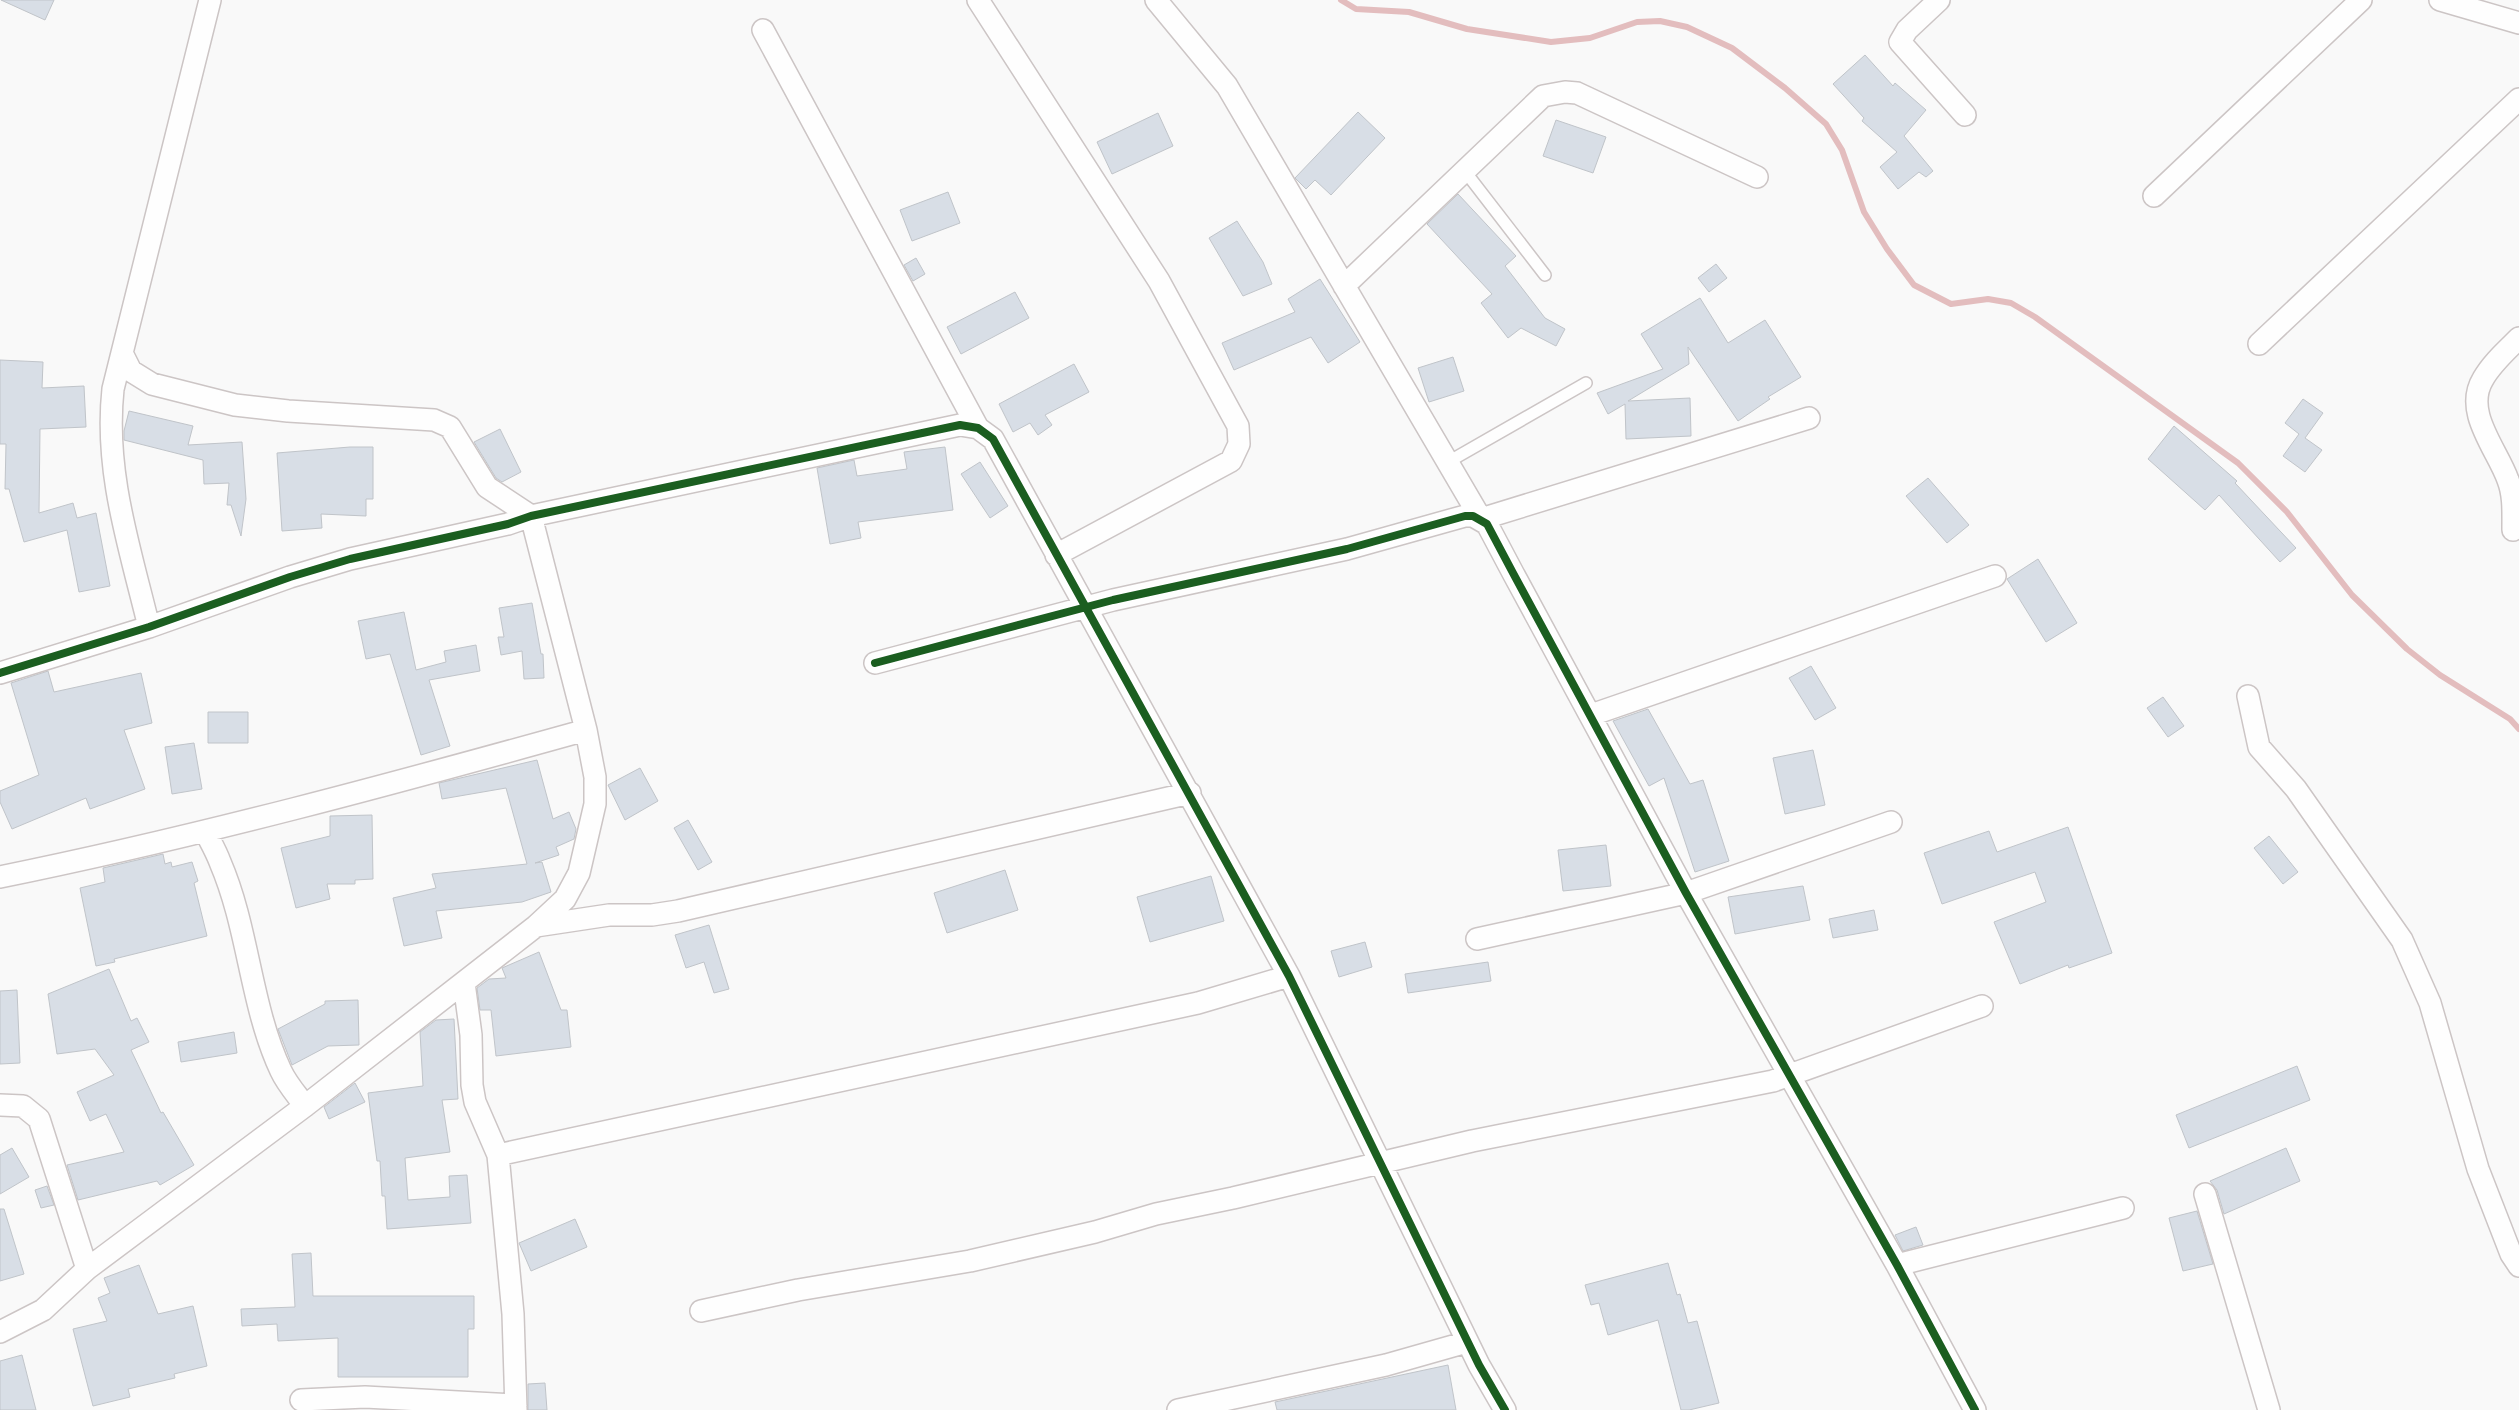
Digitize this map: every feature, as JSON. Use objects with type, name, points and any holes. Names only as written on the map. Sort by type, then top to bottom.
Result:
[{"type":"street","points":[[149,627],[118,502],[112,462],[110,422],[113,389],[210,0]]},
{"type":"street","points":[[978,0],[1159,281],[1238,426],[1239,444],[1231,461],[1056,555]]},
{"type":"street","points":[[1156,0],[1227,86],[1481,519],[1486,524],[1592,716],[1686,893],[1897,1265],[1975,1410]]},
{"type":"street","points":[[1939,0],[1907,30],[1900,42],[1965,115]]},
{"type":"street","points":[[2154,196],[2361,0]]},
{"type":"street","points":[[2440,0],[2519,23]]},
{"type":"street","points":[[763,30],[978,428],[993,439],[1289,976],[1467,1342],[1505,1410]]},
{"type":"street","points":[[1344,286],[1543,96],[1565,92],[1577,93],[1757,177]]},
{"type":"street","points":[[2259,344],[2519,99]]},
{"type":"street","points":[[2513,530],[2513,511],[2509,481],[2480,422],[2478,404],[2483,379],[2519,338]]},
{"type":"street","points":[[0,1332],[43,1310],[87,1269],[305,1106],[536,926],[565,899],[578,873],[594,804],[595,778],[586,730],[532,516],[487,487],[450,427],[442,422],[235,405],[152,384],[131,371],[122,353]]},
{"type":"street","points":[[875,664],[1086,609],[1113,600],[1347,548],[1465,516],[1481,519],[1809,418]]},
{"type":"street","points":[[0,673],[149,627],[290,577],[350,559],[508,524],[532,516],[960,425],[978,428]]},
{"type":"street","points":[[1592,716],[1995,576]]},
{"type":"street","points":[[2248,696],[2259,747],[2296,789],[2402,940],[2430,1003],[2478,1169],[2511,1254],[2519,1266]]},
{"type":"street","points":[[0,878],[205,831],[366,791],[586,730]]},
{"type":"street","points":[[536,926],[609,915],[652,915],[678,911],[1190,794]]},
{"type":"street","points":[[1477,939],[1686,893],[1891,822]]},
{"type":"street","points":[[205,831],[221,862],[235,908],[269,1042],[282,1073],[305,1106]]},
{"type":"street","points":[[498,1155],[1198,1003],[1289,976]]},
{"type":"street","points":[[301,1400],[365,1397],[516,1408],[514,1314],[498,1155],[475,1102],[472,1085],[471,1035],[464,982]]},
{"type":"street","points":[[700,1311],[798,1290],[970,1261],[1095,1232],[1156,1214],[1233,1198],[1472,1141],[1773,1081],[1982,1006]]},
{"type":"street","points":[[0,1105],[23,1106],[39,1119],[87,1269]]},
{"type":"street","points":[[2205,1194],[2269,1410]]},
{"type":"street","points":[[1897,1265],[2123,1208]]},
{"type":"street","points":[[1178,1410],[1386,1365],[1467,1342]]},
{"type":"lane","points":[[1464,170],[1545,275]]},
{"type":"lane","points":[[1448,462],[1586,383]]},
{"type":"building","points":[[1,0],[54,0],[45,20]]},
{"type":"building","points":[[1865,55],[1893,86],[1895,83],[1926,110],[1904,136],[1933,171],[1926,177],[1919,172],[1898,189],[1880,167],[1897,152],[1862,121],[1864,118],[1833,84]]},
{"type":"building","points":[[1358,112],[1385,138],[1331,195],[1315,180],[1306,189],[1295,178]]},
{"type":"building","points":[[1158,113],[1173,146],[1112,174],[1097,142]]},
{"type":"building","points":[[1556,120],[1606,137],[1593,173],[1543,156]]},
{"type":"building","points":[[948,192],[960,223],[912,241],[900,210]]},
{"type":"building","points":[[1458,194],[1516,256],[1505,266],[1545,318],[1565,329],[1556,346],[1521,328],[1508,338],[1481,303],[1492,294],[1427,224]]},
{"type":"building","points":[[1237,221],[1263,262],[1272,284],[1243,296],[1209,238]]},
{"type":"building","points":[[916,258],[925,274],[913,281],[904,265]]},
{"type":"building","points":[[1716,264],[1727,278],[1709,292],[1698,278]]},
{"type":"building","points":[[1320,279],[1360,342],[1328,363],[1311,337],[1234,370],[1222,343],[1295,312],[1288,299]]},
{"type":"building","points":[[1015,292],[1029,318],[961,354],[947,327]]},
{"type":"building","points":[[1700,298],[1728,343],[1765,320],[1801,377],[1768,397],[1770,399],[1738,421],[1688,347],[1689,364],[1628,401],[1690,398],[1691,436],[1626,439],[1625,404],[1608,414],[1597,393],[1663,369],[1641,334]]},
{"type":"building","points":[[1453,357],[1464,391],[1429,402],[1418,368]]},
{"type":"building","points":[[0,360],[43,362],[42,388],[84,386],[86,427],[40,429],[39,513],[73,503],[77,518],[96,513],[110,586],[79,592],[67,530],[24,542],[9,489],[5,489],[6,444],[0,444]]},
{"type":"building","points":[[1074,364],[1089,392],[1045,415],[1052,425],[1038,435],[1030,423],[1013,432],[999,404]]},
{"type":"building","points":[[2303,399],[2323,413],[2305,438],[2322,450],[2305,472],[2283,456],[2299,434],[2285,423]]},
{"type":"building","points":[[129,411],[193,426],[188,445],[242,442],[246,499],[241,536],[231,505],[227,505],[229,483],[204,484],[203,460],[124,440],[124,431]]},
{"type":"building","points":[[2174,426],[2237,481],[2235,483],[2296,548],[2280,562],[2219,495],[2205,510],[2148,459]]},
{"type":"building","points":[[500,429],[521,472],[502,482],[496,478],[474,442]]},
{"type":"building","points":[[373,447],[373,499],[366,499],[366,516],[321,514],[322,528],[282,531],[277,453]]},
{"type":"building","points":[[945,447],[953,510],[858,522],[861,538],[830,544],[817,468],[854,460],[857,476],[907,469],[904,452]]},
{"type":"building","points":[[980,462],[1008,506],[990,518],[961,474]]},
{"type":"building","points":[[1928,478],[1969,525],[1947,543],[1906,496]]},
{"type":"building","points":[[2038,559],[2077,623],[2046,642],[2007,579]]},
{"type":"building","points":[[532,603],[541,654],[543,654],[544,678],[524,679],[522,651],[501,655],[498,637],[504,637],[499,608]]},
{"type":"building","points":[[404,612],[416,670],[446,662],[444,651],[476,645],[480,671],[429,680],[450,746],[421,755],[390,654],[366,659],[358,621]]},
{"type":"building","points":[[1811,666],[1836,708],[1815,720],[1789,678]]},
{"type":"building","points":[[48,671],[54,692],[141,673],[152,723],[124,730],[145,789],[90,809],[86,798],[12,829],[0,802],[0,791],[39,775],[11,683]]},
{"type":"building","points":[[2163,697],[2184,726],[2168,737],[2147,708]]},
{"type":"building","points":[[1648,709],[1690,784],[1703,780],[1729,861],[1695,872],[1664,778],[1649,786],[1613,721]]},
{"type":"building","points":[[208,712],[248,712],[248,743],[208,743]]},
{"type":"building","points":[[194,743],[202,789],[172,794],[165,747]]},
{"type":"building","points":[[1813,750],[1825,805],[1785,814],[1773,758]]},
{"type":"building","points":[[537,760],[553,819],[569,812],[576,829],[574,839],[556,847],[559,855],[535,863],[542,862],[551,892],[522,902],[436,911],[442,938],[404,946],[393,898],[436,888],[432,874],[527,864],[506,788],[442,799],[439,783]]},
{"type":"building","points":[[640,768],[658,801],[625,820],[608,785]]},
{"type":"building","points":[[372,815],[373,879],[355,880],[355,884],[327,884],[330,899],[296,908],[281,848],[330,836],[330,816]]},
{"type":"building","points":[[688,820],[712,862],[698,870],[674,828]]},
{"type":"building","points":[[2068,827],[2112,953],[2069,968],[2068,965],[2020,984],[1994,922],[2046,902],[2035,872],[1942,904],[1924,853],[1989,831],[1997,852]]},
{"type":"building","points":[[2269,836],[2298,872],[2283,884],[2254,848]]},
{"type":"building","points":[[1606,845],[1611,886],[1563,891],[1558,850]]},
{"type":"building","points":[[163,854],[165,864],[171,862],[172,867],[192,862],[198,881],[194,883],[207,936],[114,959],[115,962],[96,966],[80,888],[105,882],[103,868]]},
{"type":"building","points":[[1005,870],[1018,910],[947,933],[934,893]]},
{"type":"building","points":[[1211,876],[1224,921],[1150,942],[1137,897]]},
{"type":"building","points":[[1803,886],[1810,920],[1735,934],[1728,897]]},
{"type":"building","points":[[1874,910],[1878,930],[1833,938],[1829,919]]},
{"type":"building","points":[[709,925],[729,989],[714,993],[704,962],[686,968],[675,935]]},
{"type":"building","points":[[1365,942],[1372,967],[1339,977],[1331,951]]},
{"type":"building","points":[[539,952],[561,1010],[567,1010],[571,1047],[496,1056],[491,1010],[480,1010],[477,988],[489,979],[506,978],[502,968]]},
{"type":"building","points":[[1488,962],[1491,981],[1408,993],[1405,974]]},
{"type":"building","points":[[109,969],[131,1021],[137,1018],[149,1042],[131,1050],[161,1113],[163,1112],[194,1165],[160,1185],[157,1181],[78,1200],[67,1165],[124,1152],[106,1114],[90,1121],[77,1092],[114,1075],[95,1049],[57,1054],[48,994]]},
{"type":"building","points":[[17,990],[20,1063],[0,1064],[0,991]]},
{"type":"building","points":[[358,1000],[359,1045],[328,1046],[292,1065],[278,1029],[325,1004],[325,1001]]},
{"type":"building","points":[[454,1019],[458,1099],[442,1100],[450,1152],[405,1158],[408,1200],[450,1197],[449,1176],[467,1175],[471,1223],[387,1229],[385,1196],[382,1196],[380,1161],[377,1161],[368,1093],[423,1086],[420,1032],[436,1020]]},
{"type":"building","points":[[234,1032],[237,1053],[181,1062],[178,1042]]},
{"type":"building","points":[[2297,1066],[2310,1100],[2189,1148],[2176,1115]]},
{"type":"building","points":[[355,1083],[365,1102],[329,1119],[324,1107]]},
{"type":"building","points":[[12,1148],[29,1177],[0,1194],[0,1155]]},
{"type":"building","points":[[2286,1148],[2300,1181],[2224,1214],[2217,1190],[2210,1181]]},
{"type":"building","points":[[47,1186],[54,1205],[41,1208],[35,1190]]},
{"type":"building","points":[[0,1209],[4,1209],[24,1274],[0,1281]]},
{"type":"building","points":[[2197,1211],[2213,1264],[2183,1271],[2169,1218]]},
{"type":"building","points":[[575,1219],[587,1247],[531,1271],[519,1243]]},
{"type":"building","points":[[1916,1227],[1923,1245],[1903,1251],[1895,1235]]},
{"type":"building","points":[[311,1253],[313,1296],[474,1296],[474,1329],[468,1329],[468,1377],[338,1377],[338,1338],[278,1341],[277,1324],[242,1326],[241,1309],[295,1307],[292,1254]]},
{"type":"building","points":[[1668,1263],[1677,1295],[1680,1294],[1688,1323],[1697,1321],[1719,1403],[1681,1410],[1658,1320],[1608,1335],[1599,1303],[1591,1305],[1585,1285]]},
{"type":"building","points":[[139,1265],[158,1314],[193,1306],[207,1366],[174,1374],[175,1378],[128,1389],[130,1397],[93,1406],[73,1329],[107,1321],[98,1298],[110,1293],[104,1278]]},
{"type":"building","points":[[22,1355],[36,1410],[0,1410],[0,1361]]},
{"type":"building","points":[[1448,1365],[1456,1410],[1277,1410],[1275,1402]]},
{"type":"building","points":[[545,1383],[547,1410],[528,1410],[528,1384]]},
{"type":"waterway","points":[[1341,0],[1356,9],[1409,12],[1467,29],[1551,42],[1590,38],[1637,22],[1660,21],[1687,27],[1732,48],[1785,88],[1826,124],[1842,150],[1864,212],[1887,249],[1914,285],[1951,304],[1988,299],[2011,303],[2035,317],[2238,463],[2287,512],[2352,595],[2407,649],[2440,675],[2510,719],[2519,729]]},
{"type":"cycle path","points":[[0,673],[149,627],[290,577],[350,559],[508,524],[531,516],[960,425],[978,428],[993,439],[1289,976],[1479,1365],[1505,1410]]},
{"type":"cycle path","points":[[875,663],[1113,600],[1347,549],[1465,516],[1473,516],[1487,524],[1686,893],[1897,1265],[1975,1410]]}]
